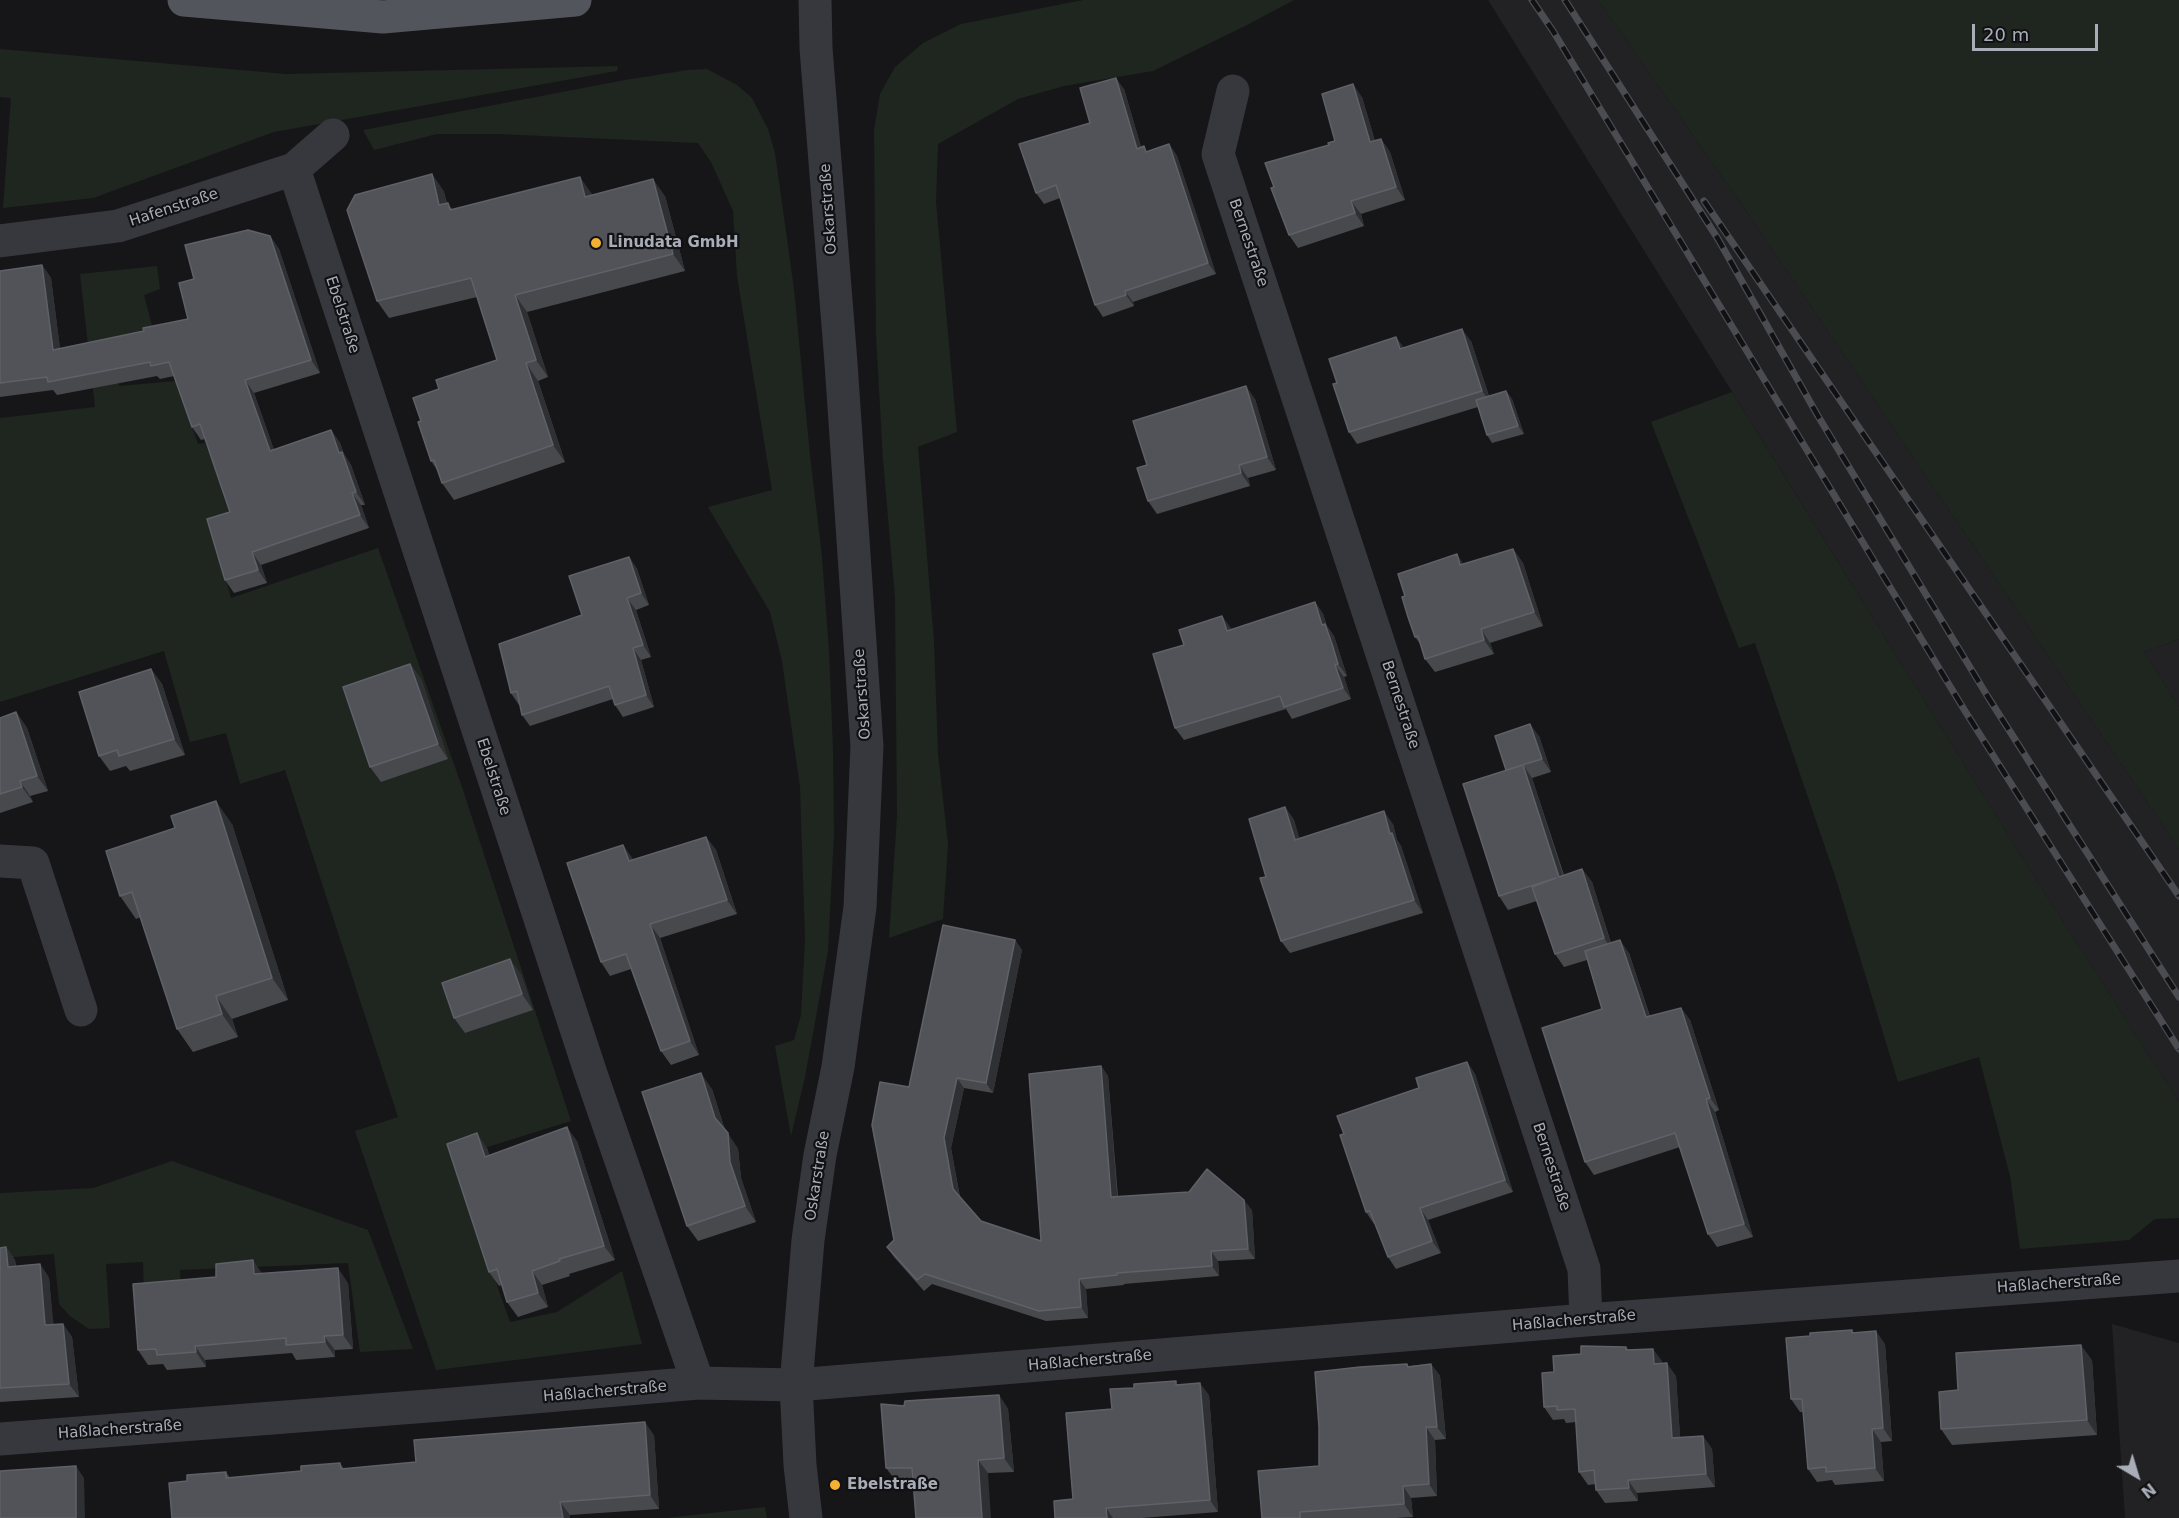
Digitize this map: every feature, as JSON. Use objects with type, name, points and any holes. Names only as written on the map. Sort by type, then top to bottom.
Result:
[{"type":"main road","points":[[184,0],[383,17],[574,0]]},
{"type":"street","name":"Oskarstraße","points":[[796,1385],[808,1240],[820,1155],[838,1066],[860,907],[867,746],[816,48],[815,0]]},
{"type":"street","name":"Bernestraße","points":[[1233,91],[1218,154],[1584,1269],[1586,1320]]},
{"type":"street","name":"Hafenstraße","points":[[0,241],[118,226],[294,169],[333,135]]},
{"type":"street","name":"Ebelstraße","points":[[294,169],[586,1059],[698,1383]]},
{"type":"street","points":[[0,861],[33,863],[81,1010]]},
{"type":"street","name":"Haßlacherstraße","points":[[0,1439],[698,1383],[796,1385],[1586,1320],[2179,1276]]},
{"type":"street","points":[[796,1385],[801,1478],[806,1518]]},
{"type":"shaded area","points":[[1083,0],[1294,0],[1153,71],[1064,86],[1018,99],[938,144],[936,202],[957,432],[918,447],[934,641],[938,754],[948,844],[943,919],[889,938],[897,816],[895,598],[883,460],[876,336],[874,130],[880,94],[895,67],[923,43],[961,24]]},
{"type":"shaded area","points":[[1488,0],[1598,0],[1747,212],[2179,849],[2179,1102],[2028,867]]},
{"type":"shaded area","points":[[1598,0],[2179,0],[2179,639],[2144,652],[2179,707],[2179,849],[1747,212]]},
{"type":"shaded area","points":[[0,49],[286,74],[618,66],[617,71],[274,132],[93,198],[3,208],[11,98],[0,97]]},
{"type":"shaded area","points":[[707,69],[737,85],[752,98],[768,129],[775,153],[794,289],[822,557],[833,749],[834,834],[828,951],[805,1077],[791,1136],[775,1046],[794,1040],[801,1015],[805,939],[800,787],[782,661],[770,612],[708,507],[772,490],[737,276],[733,211],[711,162],[698,143],[498,134],[437,134],[374,150],[363,130],[625,80]]},
{"type":"shaded area","points":[[157,266],[160,289],[144,295],[155,337],[114,345],[119,386],[176,381],[198,444],[205,443],[220,479],[251,516],[214,533],[231,598],[378,548],[462,787],[571,1121],[452,1158],[510,1322],[557,1312],[622,1271],[642,1344],[436,1370],[355,1131],[398,1117],[285,770],[240,784],[226,733],[190,742],[164,651],[0,702],[0,418],[95,407],[80,274]]},
{"type":"shaded area","points":[[1732,392],[2028,867],[2179,1102],[2179,1218],[2155,1219],[2129,1240],[2020,1249],[2010,1176],[1979,1057],[1898,1082],[1836,879],[1755,643],[1739,648],[1651,422]]},
{"type":"shaded area","points":[[2179,639],[2179,707],[2144,652]]},
{"type":"shaded area","points":[[172,1161],[368,1230],[413,1349],[360,1352],[348,1263],[180,1270],[181,1287],[144,1292],[143,1262],[106,1264],[110,1328],[89,1329],[70,1316],[59,1304],[54,1254],[0,1258],[0,1193],[93,1188]]},
{"type":"shaded area","points":[[2112,1324],[2179,1343],[2179,1518],[2125,1518]]},
{"type":"shaded area","points":[[765,1507],[767,1518],[666,1518]]},
{"type":"building","points":[[1116,78],[1137,149],[1144,146],[1146,152],[1169,144],[1208,263],[1125,291],[1126,295],[1095,305],[1056,185],[1036,193],[1019,144],[1090,123],[1080,88]]},
{"type":"building","points":[[1353,84],[1370,142],[1381,139],[1396,187],[1351,201],[1355,213],[1289,235],[1271,188],[1274,187],[1265,163],[1329,145],[1328,143],[1335,141],[1322,94]]},
{"type":"building","points":[[432,174],[439,205],[448,203],[450,210],[580,177],[585,197],[653,179],[673,254],[515,295],[536,360],[526,363],[553,445],[442,483],[434,460],[431,461],[413,398],[439,389],[436,380],[497,360],[471,278],[377,301],[347,210],[355,195]]},
{"type":"building","points":[[248,230],[270,236],[311,360],[245,380],[270,451],[331,430],[339,453],[342,452],[356,492],[352,493],[360,515],[252,552],[258,570],[225,580],[207,519],[230,512],[200,424],[192,427],[169,362],[151,366],[150,362],[48,382],[47,377],[0,383],[0,271],[42,265],[53,350],[144,331],[143,328],[188,319],[179,283],[194,279],[185,245]]},
{"type":"building","points":[[1462,329],[1482,391],[1349,432],[1333,384],[1337,383],[1329,359],[1396,337],[1400,349]]},
{"type":"building","points":[[1246,386],[1267,457],[1239,465],[1241,473],[1148,501],[1137,468],[1147,465],[1133,421]]},
{"type":"building","points":[[1506,391],[1518,426],[1487,435],[1476,400]]},
{"type":"building","points":[[1513,549],[1534,612],[1481,629],[1484,640],[1425,659],[1418,636],[1415,637],[1408,617],[1402,597],[1405,596],[1398,574],[1457,554],[1460,565]]},
{"type":"building","points":[[629,557],[641,593],[627,598],[643,645],[633,648],[646,695],[615,705],[609,686],[522,715],[517,691],[511,693],[499,644],[582,615],[569,576]]},
{"type":"building","points":[[1315,602],[1322,625],[1325,624],[1332,644],[1338,664],[1335,665],[1343,688],[1284,707],[1280,696],[1175,728],[1153,654],[1184,645],[1179,630],[1222,616],[1227,631]]},
{"type":"building","points":[[410,664],[438,744],[370,767],[343,687]]},
{"type":"building","points":[[151,669],[174,739],[119,756],[117,750],[99,756],[79,692]]},
{"type":"building","points":[[16,712],[37,776],[20,781],[22,787],[0,794],[0,718]]},
{"type":"building","points":[[1530,724],[1542,759],[1506,770],[1495,736]]},
{"type":"building","points":[[1523,765],[1559,877],[1582,869],[1604,938],[1555,954],[1532,887],[1556,878],[1499,896],[1463,784]]},
{"type":"building","points":[[216,801],[272,978],[216,996],[222,1014],[177,1029],[132,892],[120,896],[106,851],[175,828],[171,816]]},
{"type":"building","points":[[1285,807],[1295,840],[1384,811],[1414,900],[1281,941],[1260,878],[1266,877],[1249,819]]},
{"type":"building","points":[[706,837],[727,900],[650,924],[690,1041],[661,1051],[626,954],[601,962],[567,863],[623,845],[629,861]]},
{"type":"building","points":[[943,925],[1015,940],[986,1083],[957,1078],[944,1138],[953,1189],[981,1221],[1041,1241],[1029,1074],[1101,1066],[1111,1197],[1189,1192],[1207,1169],[1244,1200],[1248,1249],[1211,1251],[1212,1266],[1117,1273],[1117,1275],[1079,1279],[1081,1307],[1039,1311],[925,1274],[917,1280],[887,1247],[894,1240],[872,1125],[880,1082],[909,1087]]},
{"type":"building","points":[[1620,940],[1646,1017],[1681,1008],[1710,1098],[1706,1099],[1744,1224],[1708,1234],[1675,1133],[1585,1162],[1542,1028],[1602,1009],[1585,951]]},
{"type":"building","points":[[510,959],[522,994],[454,1018],[442,983]]},
{"type":"building","points":[[1467,1062],[1505,1180],[1420,1208],[1432,1241],[1388,1257],[1370,1211],[1366,1212],[1340,1135],[1344,1134],[1337,1116],[1419,1088],[1416,1078]]},
{"type":"building","points":[[701,1073],[715,1118],[728,1133],[730,1162],[745,1206],[687,1226],[642,1092]]},
{"type":"building","points":[[567,1127],[604,1246],[559,1259],[560,1261],[532,1271],[538,1293],[507,1302],[497,1269],[489,1272],[447,1144],[477,1133],[485,1157]]},
{"type":"building","points":[[6,1247],[8,1267],[40,1264],[45,1325],[63,1324],[69,1384],[0,1388],[0,1248]]},
{"type":"building","points":[[253,1260],[254,1274],[338,1268],[343,1335],[324,1336],[325,1342],[286,1345],[286,1338],[195,1346],[196,1352],[157,1355],[156,1349],[138,1350],[133,1284],[216,1277],[216,1264]]},
{"type":"building","points":[[1852,1330],[1852,1333],[1876,1331],[1883,1428],[1872,1429],[1875,1468],[1826,1472],[1826,1467],[1808,1469],[1802,1399],[1791,1399],[1786,1338],[1810,1336],[1810,1333]]},
{"type":"building","points":[[2081,1345],[2087,1420],[1941,1429],[1939,1392],[1958,1390],[1956,1353]]},
{"type":"building","points":[[1581,1346],[1626,1347],[1626,1350],[1653,1349],[1654,1364],[1667,1363],[1672,1438],[1703,1436],[1706,1474],[1628,1480],[1629,1488],[1596,1490],[1594,1470],[1579,1472],[1575,1409],[1557,1410],[1557,1406],[1544,1407],[1542,1373],[1554,1372],[1553,1356],[1581,1354]]},
{"type":"building","points":[[1407,1364],[1408,1367],[1431,1364],[1437,1427],[1426,1427],[1429,1484],[1403,1486],[1404,1504],[1300,1512],[1300,1518],[1262,1518],[1258,1471],[1319,1466],[1315,1372]]},
{"type":"building","points":[[1176,1381],[1176,1385],[1200,1383],[1210,1500],[1106,1508],[1107,1518],[1055,1518],[1054,1501],[1073,1499],[1066,1413],[1112,1409],[1110,1389],[1134,1388],[1134,1384]]},
{"type":"building","points":[[999,1395],[1004,1458],[978,1460],[982,1518],[916,1518],[912,1468],[886,1468],[881,1404],[904,1406],[905,1401]]},
{"type":"building","points":[[645,1422],[650,1495],[560,1502],[563,1518],[172,1518],[169,1483],[187,1481],[187,1475],[226,1472],[226,1478],[301,1471],[301,1466],[340,1463],[341,1469],[416,1462],[414,1440]]},
{"type":"building","points":[[76,1466],[76,1518],[0,1518],[0,1471]]},
{"type":"railway","points":[[1532,0],[1553,31],[1965,711],[2179,1049]]},
{"type":"railway","points":[[1565,0],[1718,239],[1818,416],[1988,697],[2179,997]]},
{"type":"railway","points":[[1704,201],[2179,896]]},
{"type":"place","name":"Linudata GmbH","points":[[596,243]]},
{"type":"place","name":"Ebelstraße","points":[[835,1485]]}]
